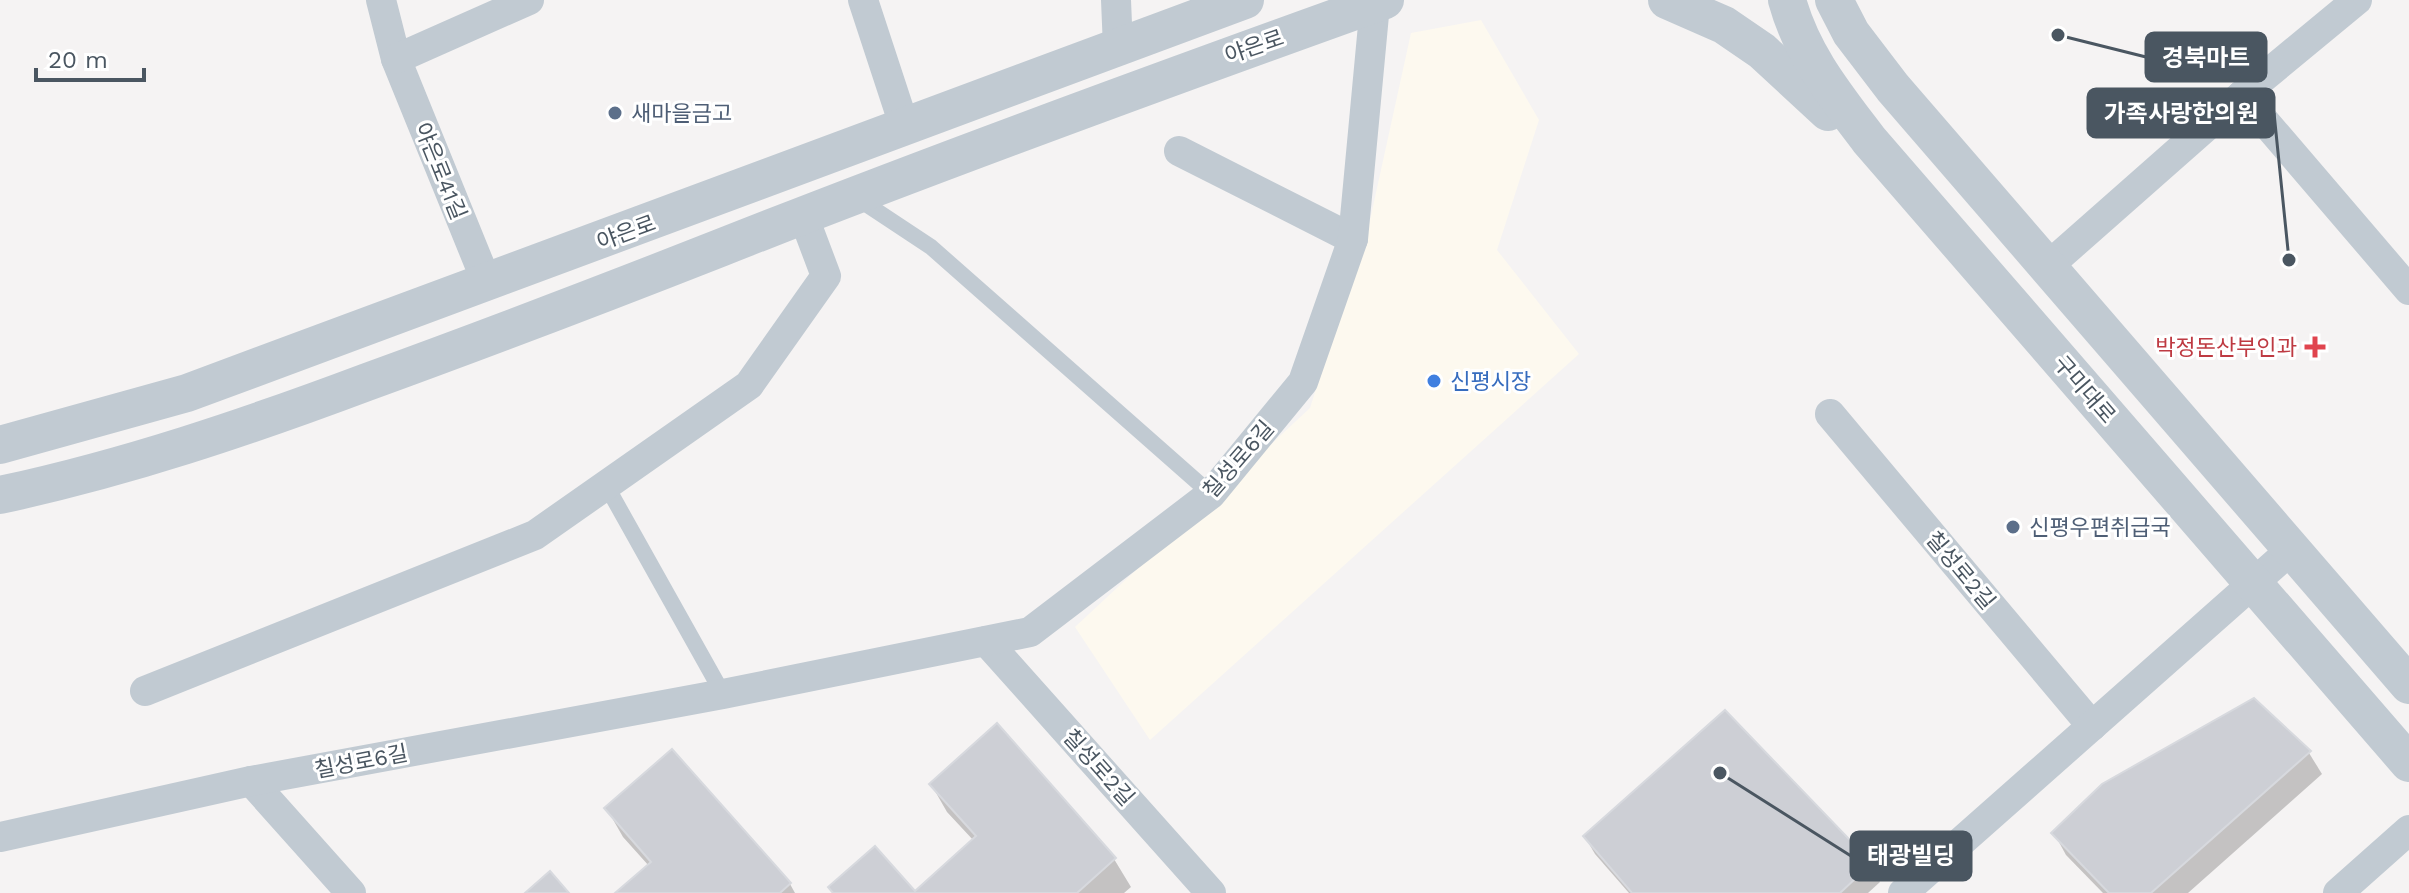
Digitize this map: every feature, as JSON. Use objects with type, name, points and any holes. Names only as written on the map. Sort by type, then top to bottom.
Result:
[{"type":"street","name":"야은로41길","points":[[381,0],[396,59],[487,283]]},
{"type":"street","points":[[396,59],[529,0]]},
{"type":"street","points":[[863,0],[905,128]]},
{"type":"street","points":[[1116,0],[1118,48]]},
{"type":"street","name":"야은로","points":[[0,445],[187,393],[1245,0]]},
{"type":"street","points":[[1667,0],[1724,25],[1762,51],[1899,176]]},
{"type":"street","name":"구미대로","points":[[1787,0],[1795,30],[1818,71],[1869,140],[2409,763]]},
{"type":"street","points":[[1834,0],[1851,33],[1893,88],[2409,685]]},
{"type":"street","points":[[2047,267],[2242,95],[2357,0]]},
{"type":"street","name":"야은로","points":[[0,495],[66,481],[230,433],[514,329],[853,195],[1168,77],[1380,2]]},
{"type":"street","name":"칠성로6길","points":[[0,837],[251,781],[723,694],[1030,632],[1211,494],[1303,382],[1353,239],[1380,2]]},
{"type":"street","points":[[2242,95],[2403,273]]},
{"type":"street","points":[[1179,151],[1353,239]]},
{"type":"street","points":[[145,691],[535,535],[749,385],[826,276],[803,215]]},
{"type":"street","name":"칠성로2길","points":[[1830,414],[2092,726]]},
{"type":"street","points":[[1903,893],[2292,549]]},
{"type":"street","name":"칠성로2길","points":[[986,641],[1211,893]]},
{"type":"street","points":[[251,781],[351,893]]},
{"type":"street","points":[[2338,893],[2409,830]]},
{"type":"lane","points":[[853,195],[931,247],[1211,494]]},
{"type":"lane","points":[[606,485],[723,694]]},
{"type":"shaded area","name":"신평시장","points":[[1481,20],[1539,120],[1497,250],[1579,354],[1150,740],[1075,627],[1310,408],[1370,220],[1411,33]]},
{"type":"building","points":[[2254,698],[2311,751],[2151,893],[2109,893],[2051,833],[2102,784]]},
{"type":"building","points":[[1725,710],[1872,863],[1840,893],[1632,893],[1583,836]]},
{"type":"building","points":[[997,723],[1116,858],[1077,893],[833,893],[828,887],[875,846],[915,891],[976,836],[929,784]]},
{"type":"building","points":[[672,749],[791,883],[780,893],[615,893],[651,862],[604,808]]},
{"type":"building","points":[[550,871],[569,893],[525,893]]},
{"type":"place","name":"경북마트","points":[[2058,35]]},
{"type":"place","name":"새마을금고","points":[[615,113]]},
{"type":"place","name":"가족사랑한의원","points":[[2289,260]]},
{"type":"place","name":"박정돈산부인과","points":[[2315,347]]},
{"type":"place","name":"신평시장","points":[[1434,381]]},
{"type":"place","name":"신평우편취급국","points":[[2013,527]]},
{"type":"place","name":"태광빌딩","points":[[1720,773]]}]
